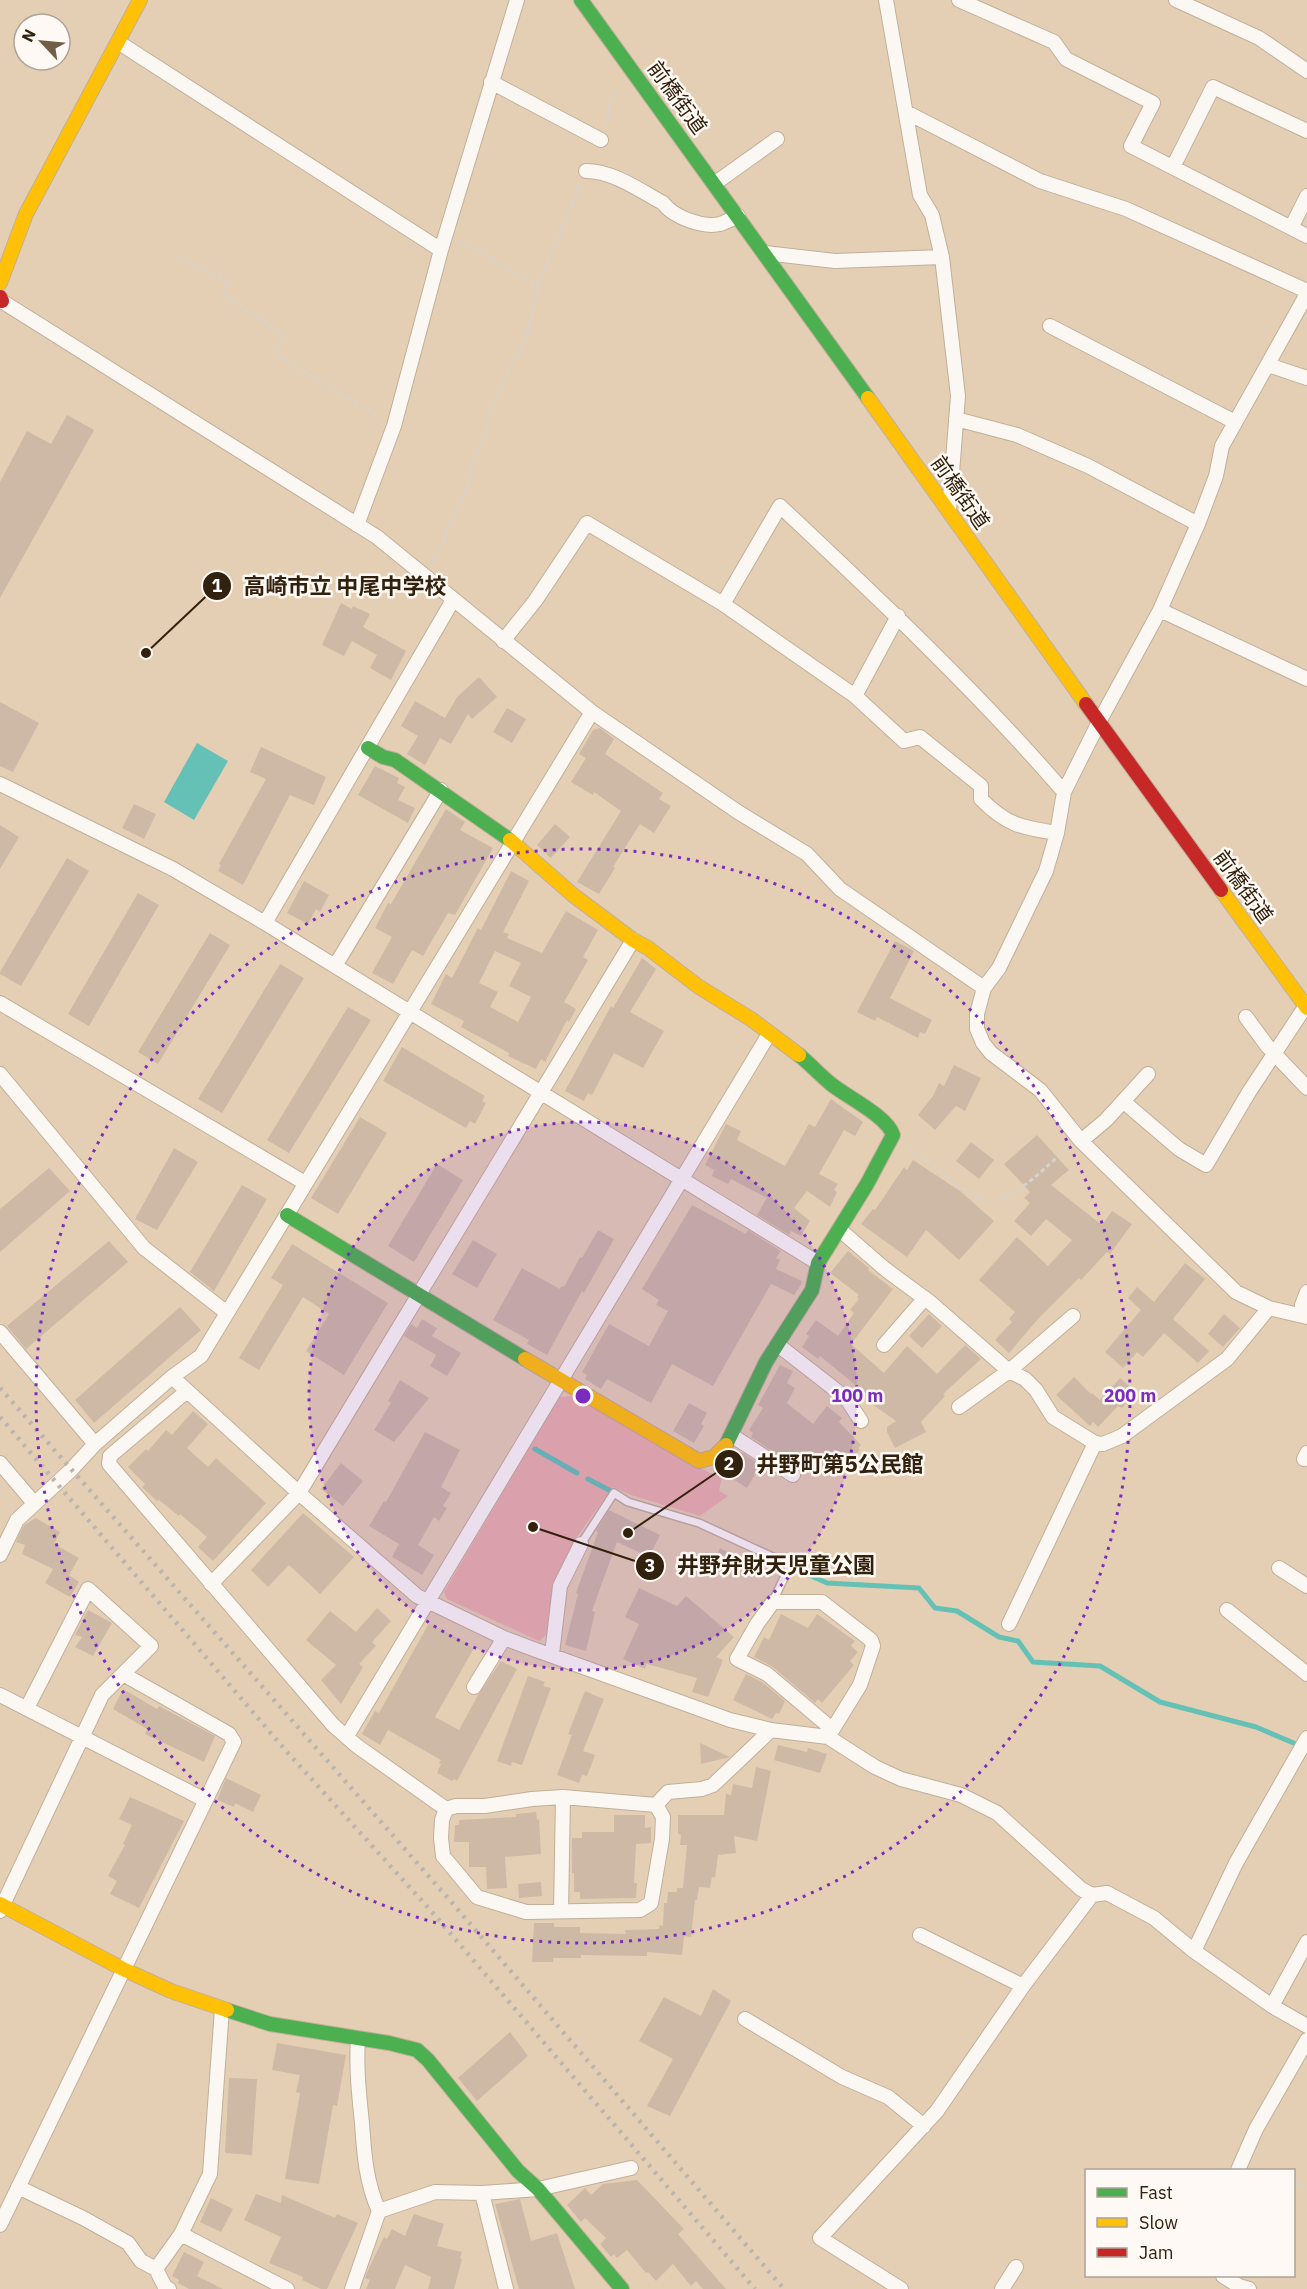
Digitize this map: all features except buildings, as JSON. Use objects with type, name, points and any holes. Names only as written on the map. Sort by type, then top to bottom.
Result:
[{"type":"street","points":[[0,284],[26,214],[140,0]]},
{"type":"street","points":[[357,525],[394,426],[441,250],[517,0]]},
{"type":"street","name":"前橋街道","points":[[581,0],[1099,722],[1306,1006]]},
{"type":"street","points":[[886,0],[920,195],[932,215],[942,257],[958,396],[949,512]]},
{"type":"street","points":[[959,0],[1054,42],[1066,59],[1153,103],[1131,146],[1307,236]]},
{"type":"street","points":[[1176,0],[1259,38],[1307,71]]},
{"type":"street","points":[[118,42],[441,250]]},
{"type":"street","points":[[491,81],[601,140]]},
{"type":"street","points":[[1173,167],[1213,87],[1307,131]]},
{"type":"street","points":[[906,112],[1040,181],[1126,209],[1307,292],[1222,446],[1216,476],[1198,524],[1160,610],[1064,792],[1058,833],[1041,881],[999,968],[984,988],[977,1014],[977,1029],[983,1043],[991,1053],[1040,1090],[1080,1140],[1236,1292],[1269,1308],[1304,1316],[1302,1305],[1307,1292]]},
{"type":"street","points":[[714,184],[777,139]]},
{"type":"street","points":[[586,171],[597,171],[614,177],[663,203],[667,209],[696,223],[719,225],[738,216]]},
{"type":"street","points":[[1291,228],[1307,196]]},
{"type":"street","points":[[765,254],[835,261],[942,257]]},
{"type":"street","points":[[0,301],[377,537],[592,712],[738,812],[807,854],[840,889],[984,988]]},
{"type":"street","points":[[1050,326],[1235,423]]},
{"type":"street","points":[[1268,365],[1307,378]]},
{"type":"street","points":[[956,418],[1017,435],[1088,466],[1198,524]]},
{"type":"street","points":[[723,604],[780,506],[898,616],[1018,738],[1064,792]]},
{"type":"street","points":[[503,641],[535,601],[587,523],[723,604],[855,696],[904,741],[920,737],[981,786],[981,799],[996,814],[1023,828],[1058,833]]},
{"type":"street","points":[[265,923],[453,600]]},
{"type":"street","points":[[1160,610],[1307,679]]},
{"type":"street","points":[[855,696],[898,616]]},
{"type":"street","points":[[0,1555],[17,1520],[34,1503],[71,1470],[95,1444],[172,1377],[201,1356],[592,712]]},
{"type":"street","points":[[287,1215],[418,1296],[699,1461],[710,1461],[719,1454],[731,1435],[766,1362],[812,1290],[818,1263],[867,1184],[893,1135],[891,1129],[880,1119],[831,1084],[803,1058],[751,1019],[699,987],[648,948],[633,940],[573,895],[512,841],[395,760],[383,757],[368,748]]},
{"type":"street","points":[[0,784],[173,869],[265,923],[818,1263]]},
{"type":"street","points":[[335,966],[441,790]]},
{"type":"street","points":[[211,1584],[299,1493],[633,940]]},
{"type":"street","points":[[0,1003],[305,1183]]},
{"type":"street","points":[[1124,1102],[1179,1149],[1206,1166],[1249,1092],[1276,1055],[1306,1006]]},
{"type":"street","points":[[1246,1017],[1276,1055],[1307,1088]]},
{"type":"street","points":[[347,1736],[769,1034]]},
{"type":"street","points":[[0,1074],[144,1248],[227,1313]]},
{"type":"street","points":[[1080,1140],[1124,1102],[1148,1074]]},
{"type":"street","points":[[839,1229],[885,1269],[925,1298],[1010,1371],[1025,1379],[1036,1390],[1053,1417],[1095,1443],[1103,1444],[1122,1437],[1227,1359],[1269,1308]]},
{"type":"street","points":[[884,1345],[925,1298]]},
{"type":"street","points":[[958,1407],[1010,1371],[1073,1316]]},
{"type":"street","points":[[0,1332],[95,1444]]},
{"type":"street","points":[[778,1345],[846,1398],[861,1421]]},
{"type":"street","points":[[172,1377],[299,1493],[417,1596],[504,1638],[730,1720],[771,1730],[830,1733]]},
{"type":"street","points":[[187,1391],[110,1456],[109,1464],[333,1725],[357,1746],[446,1809]]},
{"type":"street","points":[[731,1435],[793,1474]]},
{"type":"street","points":[[1009,1624],[1095,1443]]},
{"type":"street","points":[[0,1463],[34,1503]]},
{"type":"street","points":[[552,1654],[561,1586],[581,1544]]},
{"type":"street","points":[[1280,1568],[1307,1586]]},
{"type":"street","points":[[27,1708],[88,1589],[151,1646],[102,1695],[1,1907],[123,1969],[171,1991],[222,2009],[270,2024],[417,2050],[428,2060],[518,2171],[538,2189],[622,2289]]},
{"type":"street","points":[[830,1733],[860,1685],[873,1646],[871,1640],[822,1602],[772,1603],[737,1659],[767,1674],[830,1733],[875,1767],[901,1779],[961,1795],[997,1813],[1081,1889],[1092,1894],[1107,1893],[1154,1918],[1194,1951],[1272,2006],[1307,2026]]},
{"type":"street","points":[[1227,1610],[1307,1674]]},
{"type":"street","points":[[474,1687],[504,1638]]},
{"type":"street","points":[[0,2225],[234,1742],[229,1734],[123,1674]]},
{"type":"street","points":[[0,1695],[206,1800]]},
{"type":"street","points":[[446,1809],[456,1806],[485,1806],[563,1797],[656,1804],[668,1792],[702,1789],[713,1785],[771,1730]]},
{"type":"street","points":[[1194,1951],[1236,1863],[1301,1760],[1307,1738]]},
{"type":"street","points":[[561,1911],[563,1797]]},
{"type":"street","points":[[446,1809],[442,1820],[443,1856],[477,1896],[526,1912],[640,1911],[651,1903],[662,1839],[663,1817],[656,1804]]},
{"type":"street","points":[[901,2289],[820,2238],[937,2111],[1023,1986],[1092,1894]]},
{"type":"street","points":[[920,1935],[1023,1986]]},
{"type":"street","points":[[1272,2006],[1307,1942]]},
{"type":"street","points":[[156,2269],[181,2234],[210,2174],[222,2009]]},
{"type":"street","points":[[745,2019],[842,2077],[888,2097],[924,2126]]},
{"type":"street","points":[[352,2289],[379,2211],[372,2198],[366,2172],[356,2064],[358,2038]]},
{"type":"street","points":[[1238,2169],[1256,2129],[1307,2040]]},
{"type":"street","points":[[379,2211],[435,2192],[482,2193],[538,2189],[631,2168]]},
{"type":"street","points":[[18,2187],[83,2218],[128,2243],[141,2261],[156,2269],[166,2288]]},
{"type":"street","points":[[482,2193],[506,2289]]},
{"type":"street","points":[[181,2234],[287,2289]]},
{"type":"street","points":[[1002,2289],[1016,2267]]},
{"type":"street","points":[[1225,2277],[1249,2289]]},
{"type":"lane","points":[[581,1544],[614,1493],[628,1502],[699,1523],[790,1565],[772,1603]]},
{"type":"path","points":[[601,140],[611,100],[635,74]]},
{"type":"path","points":[[412,566],[423,570],[429,569],[472,477],[471,466],[486,434],[488,418],[510,368],[526,340],[538,286],[586,171]]},
{"type":"path","points":[[446,233],[538,286]]},
{"type":"path","points":[[177,258],[229,281],[223,294],[283,336],[276,354],[394,426]]},
{"type":"path","points":[[893,1135],[971,1194],[984,1200],[1006,1196],[1027,1184],[1080,1140]]},
{"type":"shaded area","points":[[572,1396],[710,1473],[722,1477],[719,1491],[728,1496],[700,1516],[631,1495],[613,1487],[576,1538],[553,1583],[546,1635],[539,1641],[447,1599],[444,1592],[559,1397]]},
{"type":"water","points":[[197,743],[228,761],[194,820],[164,802]]},
{"type":"waterway","points":[[535,1449],[577,1473]]},
{"type":"waterway","points":[[588,1479],[609,1490]]},
{"type":"waterway","points":[[798,1570],[827,1583],[919,1588],[935,1608],[957,1611],[999,1637],[1018,1641],[1033,1662],[1100,1666],[1160,1702],[1256,1727],[1303,1747]]},
{"type":"railway","points":[[0,1388],[447,1897],[784,2289]]},
{"type":"railway","points":[[0,1417],[287,1752],[432,1912],[755,2289]]},
{"type":"traffic: fast","points":[[581,0],[868,398]]},
{"type":"traffic: fast","points":[[368,748],[383,757],[395,760],[510,840]]},
{"type":"traffic: fast","points":[[726,1445],[766,1362],[812,1290],[818,1263],[867,1184],[893,1135],[875,1114],[831,1084],[799,1055]]},
{"type":"traffic: fast","points":[[287,1215],[525,1359]]},
{"type":"traffic: fast","points":[[227,2010],[270,2024],[389,2043],[417,2050],[428,2060],[518,2171],[538,2189],[622,2289]]},
{"type":"traffic: slow","points":[[0,283],[26,214],[140,0]]},
{"type":"traffic: slow","points":[[868,398],[1086,704]]},
{"type":"traffic: slow","points":[[510,840],[573,895],[633,940],[648,948],[699,987],[751,1019],[799,1055]]},
{"type":"traffic: slow","points":[[1221,890],[1307,1008]]},
{"type":"traffic: slow","points":[[525,1359],[699,1461],[714,1457],[726,1445]]},
{"type":"traffic: slow","points":[[0,1904],[123,1969],[171,1991],[227,2010]]},
{"type":"traffic: jam","points":[[0,297],[2,301]]},
{"type":"traffic: jam","points":[[1086,704],[1221,890]]},
{"type":"place","name":"高崎市立 中尾中学校","points":[[146,653]]},
{"type":"place","name":"井野弁財天児童公園","points":[[533,1527]]},
{"type":"place","name":"井野町第5公民館","points":[[628,1533]]}]
